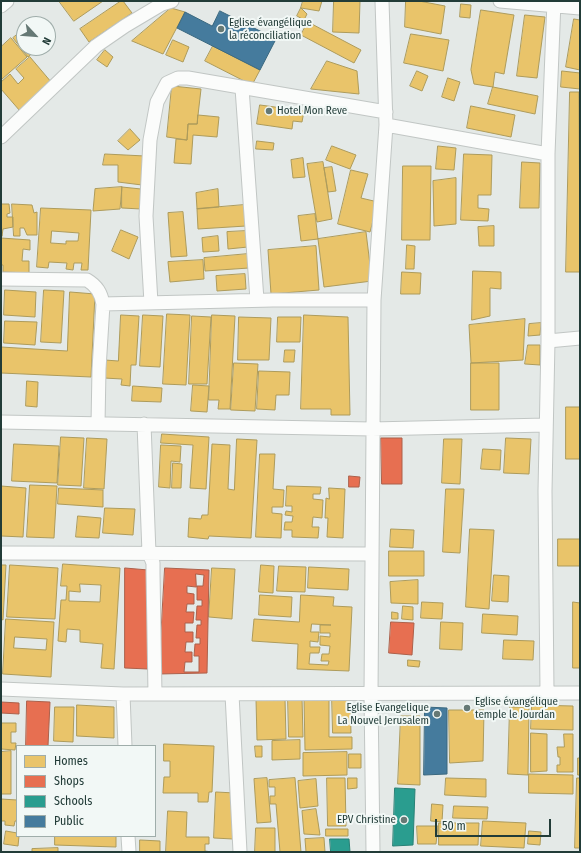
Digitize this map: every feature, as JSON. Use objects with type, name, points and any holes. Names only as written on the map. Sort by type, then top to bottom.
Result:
[{"type":"street","points":[[1,6],[7,1]]},
{"type":"street","points":[[1,137],[96,46],[143,15],[162,4],[172,1]]},
{"type":"street","points":[[373,852],[371,694],[372,428],[374,300],[386,118],[382,1]]},
{"type":"street","points":[[500,1],[554,3],[580,8]]},
{"type":"street","points":[[547,692],[545,499],[548,341],[548,154],[554,3]]},
{"type":"street","points":[[151,303],[146,216],[150,140],[157,102],[167,83],[178,78],[188,78],[242,88],[548,154]]},
{"type":"street","points":[[242,88],[257,300]]},
{"type":"street","points":[[1,279],[88,280],[96,285],[102,297],[103,304],[98,369],[98,424]]},
{"type":"street","points":[[103,304],[257,300],[374,300]]},
{"type":"street","points":[[548,341],[580,338]]},
{"type":"street","points":[[1,422],[372,428],[546,425]]},
{"type":"street","points":[[144,424],[149,553],[153,563],[155,694]]},
{"type":"street","points":[[1,553],[372,554]]},
{"type":"street","points":[[1,689],[123,694],[580,693]]},
{"type":"street","points":[[123,694],[125,745]]},
{"type":"street","points":[[232,694],[240,852]]},
{"type":"street","points":[[128,837],[129,852]]},
{"type":"building: Homes","points":[[59,1],[103,1],[74,21]]},
{"type":"building: Homes","points":[[123,1],[132,13],[89,42],[80,29]]},
{"type":"building: Homes","points":[[303,1],[322,1],[319,11],[301,8]]},
{"type":"building: Homes","points":[[334,1],[360,1],[359,33],[333,32]]},
{"type":"building: Homes","points":[[406,1],[419,1],[445,6],[441,34],[405,27]]},
{"type":"building: Homes","points":[[461,4],[471,5],[470,18],[460,17]]},
{"type":"building: Homes","points":[[171,8],[185,12],[163,54],[132,41]]},
{"type":"building: Homes","points":[[301,8],[307,14],[304,20],[297,16]]},
{"type":"building: Homes","points":[[481,10],[514,15],[504,74],[495,72],[493,87],[474,84],[471,70]]},
{"type":"building: Homes","points":[[525,15],[545,17],[537,78],[517,76]]},
{"type":"building: Homes","points":[[574,19],[580,20],[580,70],[566,67]]},
{"type":"building: Homes","points":[[308,22],[361,50],[354,63],[301,35]]},
{"type":"building: Homes","points":[[411,34],[449,40],[443,71],[404,63]]},
{"type":"building: Homes","points":[[11,38],[16,44],[16,56],[27,57],[1,80],[1,47]]},
{"type":"building: Homes","points":[[173,40],[189,47],[183,62],[166,55]]},
{"type":"building: Homes","points":[[213,46],[260,70],[252,85],[205,61]]},
{"type":"building: Homes","points":[[105,50],[113,57],[107,67],[97,60]]},
{"type":"building: Homes","points":[[30,57],[52,83],[20,111],[1,89],[1,82],[10,74],[18,84],[24,78],[16,69]]},
{"type":"building: Homes","points":[[327,61],[357,71],[359,94],[311,89]]},
{"type":"building: Homes","points":[[417,71],[428,76],[422,91],[410,86]]},
{"type":"building: Homes","points":[[562,71],[580,73],[580,89],[561,87]]},
{"type":"building: Homes","points":[[448,78],[460,82],[454,101],[442,97]]},
{"type":"building: Homes","points":[[172,86],[201,89],[197,124],[188,124],[187,140],[167,137]]},
{"type":"building: Homes","points":[[493,87],[538,96],[535,114],[488,104]]},
{"type":"building: Homes","points":[[570,92],[579,92],[580,272],[566,272]]},
{"type":"building: Homes","points":[[260,105],[304,111],[302,122],[293,121],[292,129],[257,124]]},
{"type":"building: Homes","points":[[471,106],[515,115],[511,137],[467,128]]},
{"type":"building: Homes","points":[[198,115],[219,117],[217,137],[193,135],[191,164],[174,163],[176,139],[187,140],[188,124],[197,124]]},
{"type":"building: Homes","points":[[130,129],[140,140],[128,150],[118,141]]},
{"type":"building: Homes","points":[[257,141],[274,143],[273,150],[256,149]]},
{"type":"building: Homes","points":[[332,146],[356,155],[350,169],[326,160]]},
{"type":"building: Homes","points":[[438,146],[456,148],[454,170],[436,169]]},
{"type":"building: Homes","points":[[105,154],[145,156],[142,185],[118,182],[118,165],[103,165]]},
{"type":"building: Homes","points":[[464,154],[492,155],[491,195],[478,195],[478,208],[489,209],[488,221],[461,220]]},
{"type":"building: Homes","points":[[303,158],[305,177],[293,178],[291,160]]},
{"type":"building: Homes","points":[[323,162],[332,219],[317,222],[307,164]]},
{"type":"building: Homes","points":[[522,162],[540,163],[539,208],[520,208]]},
{"type":"building: Homes","points":[[403,166],[431,166],[430,240],[402,240]]},
{"type":"building: Homes","points":[[332,167],[336,191],[328,192],[324,168]]},
{"type":"building: Homes","points":[[351,170],[368,174],[361,198],[378,202],[370,232],[338,224]]},
{"type":"building: Homes","points":[[456,178],[456,224],[434,226],[433,181]]},
{"type":"building: Homes","points":[[122,187],[141,189],[141,209],[122,208]]},
{"type":"building: Homes","points":[[122,187],[120,209],[93,211],[95,189]]},
{"type":"building: Homes","points":[[218,189],[219,207],[197,209],[196,193]]},
{"type":"building: Homes","points":[[1,204],[9,204],[10,213],[7,214],[7,217],[13,217],[13,227],[3,229],[2,236]]},
{"type":"building: Homes","points":[[12,204],[32,205],[34,213],[37,212],[37,235],[27,235],[24,228],[20,228],[20,236],[14,236]]},
{"type":"building: Homes","points":[[244,205],[246,226],[198,229],[197,209]]},
{"type":"building: Homes","points":[[41,208],[91,210],[88,270],[81,270],[82,263],[74,263],[73,270],[66,269],[67,263],[49,262],[48,268],[37,267]],"holes":[[[52,231],[79,233],[78,241],[66,241],[66,244],[51,243]]]},
{"type":"building: Homes","points":[[183,212],[187,256],[171,257],[168,213]]},
{"type":"building: Homes","points":[[315,214],[318,239],[301,241],[298,216]]},
{"type":"building: Homes","points":[[494,226],[494,246],[479,246],[478,227]]},
{"type":"building: Homes","points":[[121,230],[138,237],[129,259],[112,251]]},
{"type":"building: Homes","points":[[246,231],[248,247],[228,249],[227,232]]},
{"type":"building: Homes","points":[[366,232],[372,281],[324,287],[318,239]]},
{"type":"building: Homes","points":[[218,236],[219,251],[203,252],[202,238]]},
{"type":"building: Homes","points":[[1,238],[30,240],[30,250],[23,249],[22,261],[29,261],[29,273],[3,272],[3,265],[1,265]]},
{"type":"building: Homes","points":[[407,245],[415,246],[414,269],[406,269]]},
{"type":"building: Homes","points":[[316,246],[319,290],[271,294],[268,250]]},
{"type":"building: Homes","points":[[248,254],[249,268],[205,271],[204,258]]},
{"type":"building: Homes","points":[[203,260],[204,279],[170,282],[168,262]]},
{"type":"building: Homes","points":[[473,271],[501,272],[501,289],[490,288],[490,316],[472,320]]},
{"type":"building: Homes","points":[[402,272],[421,273],[420,294],[401,294]]},
{"type":"building: Homes","points":[[245,274],[246,289],[217,291],[216,276]]},
{"type":"building: Homes","points":[[5,290],[36,292],[35,317],[4,315]]},
{"type":"building: Homes","points":[[44,290],[64,291],[61,343],[41,342]]},
{"type":"building: Homes","points":[[70,292],[95,294],[91,377],[1,373],[1,347],[67,351]]},
{"type":"building: Homes","points":[[167,314],[190,315],[186,385],[163,384]]},
{"type":"building: Homes","points":[[121,315],[139,316],[136,365],[131,365],[130,386],[121,385],[122,379],[104,378],[105,360],[118,361]]},
{"type":"building: Homes","points":[[143,315],[163,316],[160,367],[140,366]]},
{"type":"building: Homes","points":[[212,315],[235,316],[230,409],[218,409],[219,400],[209,400]]},
{"type":"building: Homes","points":[[304,315],[348,317],[350,415],[331,415],[331,409],[301,409]]},
{"type":"building: Homes","points":[[192,316],[211,317],[207,384],[189,384]]},
{"type":"building: Homes","points":[[239,317],[271,318],[269,360],[238,360]]},
{"type":"building: Homes","points":[[278,317],[301,317],[300,342],[277,342]]},
{"type":"building: Homes","points":[[525,319],[523,360],[471,363],[469,325]]},
{"type":"building: Homes","points":[[5,321],[37,322],[35,345],[4,343]]},
{"type":"building: Homes","points":[[541,323],[540,335],[528,336],[529,324]]},
{"type":"building: Homes","points":[[528,345],[540,345],[540,365],[525,364]]},
{"type":"building: Homes","points":[[285,350],[295,350],[294,362],[284,362]]},
{"type":"building: Homes","points":[[234,363],[258,364],[255,411],[231,410]]},
{"type":"building: Homes","points":[[471,363],[499,363],[499,410],[471,410]]},
{"type":"building: Homes","points":[[259,371],[290,372],[289,395],[276,395],[275,410],[257,409]]},
{"type":"building: Homes","points":[[27,381],[38,382],[37,407],[26,406]]},
{"type":"building: Homes","points":[[193,385],[209,386],[207,412],[191,411]]},
{"type":"building: Homes","points":[[133,386],[162,388],[161,402],[132,401]]},
{"type":"building: Homes","points":[[566,407],[580,407],[580,459],[566,459]]},
{"type":"building: Homes","points":[[162,434],[209,437],[206,489],[190,488],[193,445],[161,443]]},
{"type":"building: Homes","points":[[61,437],[84,438],[81,486],[58,485]]},
{"type":"building: Homes","points":[[87,438],[107,439],[104,489],[84,488]]},
{"type":"building: Homes","points":[[506,438],[531,439],[529,474],[504,473]]},
{"type":"building: Homes","points":[[237,439],[257,440],[251,538],[209,536],[208,539],[188,537],[189,518],[201,519],[202,515],[208,515],[212,444],[230,445],[228,489],[234,490]]},
{"type":"building: Homes","points":[[444,439],[462,439],[460,484],[442,483]]},
{"type":"building: Homes","points":[[14,444],[59,446],[57,483],[12,481]]},
{"type":"building: Homes","points":[[161,445],[181,446],[180,462],[171,461],[170,488],[159,487]]},
{"type":"building: Homes","points":[[483,449],[501,450],[500,470],[481,469]]},
{"type":"building: Homes","points":[[260,454],[275,454],[273,489],[284,490],[283,507],[272,507],[272,513],[282,514],[281,538],[256,537]]},
{"type":"building: Homes","points":[[173,463],[182,464],[181,488],[172,488]]},
{"type":"building: Homes","points":[[30,485],[57,486],[54,538],[27,537]]},
{"type":"building: Homes","points":[[1,486],[26,488],[23,537],[1,536]]},
{"type":"building: Homes","points":[[287,486],[321,487],[320,494],[313,494],[313,499],[323,500],[322,518],[313,517],[312,527],[319,527],[318,538],[292,537],[292,530],[284,530],[285,522],[292,522],[293,516],[285,515],[286,511],[292,512],[292,506],[286,506]]},
{"type":"building: Homes","points":[[59,488],[103,490],[103,507],[58,504]]},
{"type":"building: Homes","points":[[329,488],[345,489],[343,538],[327,537],[328,518],[325,518],[326,498],[329,499]]},
{"type":"building: Homes","points":[[446,489],[464,489],[460,553],[443,552]]},
{"type":"building: Homes","points":[[105,508],[135,509],[133,535],[103,533]]},
{"type":"building: Homes","points":[[78,516],[101,518],[99,538],[76,537]]},
{"type":"building: Homes","points":[[391,529],[414,530],[413,548],[390,547]]},
{"type":"building: Homes","points":[[470,529],[494,530],[489,609],[466,607]]},
{"type":"building: Homes","points":[[558,539],[580,539],[580,566],[558,566]]},
{"type":"building: Homes","points":[[389,551],[424,551],[424,576],[389,576]]},
{"type":"building: Homes","points":[[63,564],[120,568],[114,669],[101,668],[103,644],[80,642],[80,630],[67,629],[66,642],[58,641],[61,600],[66,600],[67,586],[61,586]],"holes":[[[80,584],[101,585],[100,602],[69,601],[69,591],[80,592]]]},
{"type":"building: Homes","points":[[1,565],[6,565],[3,620],[1,619]]},
{"type":"building: Homes","points":[[10,565],[58,568],[55,619],[7,617]]},
{"type":"building: Homes","points":[[261,565],[274,566],[273,593],[259,592]]},
{"type":"building: Homes","points":[[279,566],[306,567],[305,592],[277,591]]},
{"type":"building: Homes","points":[[309,567],[349,569],[348,590],[308,588]]},
{"type":"building: Homes","points":[[212,568],[235,569],[232,619],[209,617]]},
{"type":"building: Homes","points":[[494,575],[509,576],[508,602],[492,601]]},
{"type":"building: Homes","points":[[418,580],[418,604],[391,603],[390,582]]},
{"type":"building: Homes","points":[[260,595],[292,597],[291,617],[259,615]]},
{"type":"building: Homes","points":[[301,595],[334,597],[333,606],[352,607],[349,671],[297,669],[298,644],[252,641],[254,619],[299,622]],"holes":[[[312,624],[331,625],[320,625],[320,633],[330,633],[330,637],[320,636],[320,645],[330,646],[329,654],[322,654],[321,661],[329,661],[328,665],[309,664],[310,653],[319,653],[320,647],[310,647],[310,641],[318,642],[319,632],[311,632]]]},
{"type":"building: Homes","points":[[422,602],[443,603],[442,619],[421,618]]},
{"type":"building: Homes","points":[[573,602],[580,603],[580,668],[573,668]]},
{"type":"building: Homes","points":[[403,606],[413,607],[413,620],[402,619]]},
{"type":"building: Homes","points":[[392,612],[398,613],[398,619],[392,619]]},
{"type":"building: Homes","points":[[483,614],[518,616],[517,635],[482,633]]},
{"type":"building: Homes","points":[[6,619],[54,622],[51,677],[3,674]],"holes":[[[15,637],[47,639],[46,650],[14,648]]]},
{"type":"building: Homes","points":[[441,622],[463,623],[462,650],[440,649]]},
{"type":"building: Homes","points":[[504,640],[534,641],[533,660],[503,659]]},
{"type":"building: Homes","points":[[408,660],[420,661],[419,667],[408,666]]},
{"type":"building: Homes","points":[[332,696],[350,696],[351,733],[333,733]]},
{"type":"building: Homes","points":[[329,697],[329,737],[352,737],[352,749],[305,750],[304,698]]},
{"type":"building: Homes","points":[[285,698],[286,739],[257,740],[256,699]]},
{"type":"building: Homes","points":[[288,698],[302,698],[303,737],[289,737]]},
{"type":"building: Homes","points":[[77,705],[114,707],[114,738],[77,736]]},
{"type":"building: Homes","points":[[532,705],[573,706],[573,730],[531,729]]},
{"type":"building: Homes","points":[[55,707],[74,707],[73,742],[54,741]]},
{"type":"building: Homes","points":[[510,707],[529,707],[528,775],[508,774]]},
{"type":"building: Homes","points":[[449,710],[484,710],[483,761],[450,763]]},
{"type":"building: Homes","points":[[401,716],[420,716],[420,785],[398,784]]},
{"type":"building: Homes","points":[[1,723],[16,723],[16,732],[11,732],[11,743],[16,743],[15,750],[1,749]]},
{"type":"building: Homes","points":[[531,733],[547,734],[547,771],[531,772]]},
{"type":"building: Homes","points":[[564,734],[573,734],[573,772],[557,772],[557,765],[560,765],[560,757],[558,757],[557,747],[564,747]]},
{"type":"building: Homes","points":[[300,740],[300,759],[272,760],[272,741]]},
{"type":"building: Homes","points":[[164,744],[214,746],[212,792],[209,792],[208,802],[198,802],[198,793],[163,793],[164,777],[170,777],[170,761],[164,761]]},
{"type":"building: Homes","points":[[255,746],[262,746],[262,757],[256,757]]},
{"type":"building: Homes","points":[[11,751],[11,794],[1,794],[1,752]]},
{"type":"building: Homes","points":[[347,752],[347,775],[303,776],[303,753]]},
{"type":"building: Homes","points":[[349,754],[361,754],[361,768],[349,768]]},
{"type":"building: Homes","points":[[578,758],[580,758],[580,775],[578,775]]},
{"type":"building: Homes","points":[[529,774],[573,775],[573,794],[529,793]]},
{"type":"building: Homes","points":[[267,778],[271,822],[257,823],[254,779]]},
{"type":"building: Homes","points":[[295,778],[301,852],[280,852],[276,804],[270,804],[270,796],[275,796],[275,787],[269,787],[269,780]]},
{"type":"building: Homes","points":[[327,778],[345,778],[346,826],[328,826]]},
{"type":"building: Homes","points":[[348,778],[357,778],[357,788],[348,789]]},
{"type":"building: Homes","points":[[446,778],[486,779],[486,797],[445,795]]},
{"type":"building: Homes","points":[[577,778],[580,778],[580,848],[575,848]]},
{"type":"building: Homes","points":[[316,779],[318,806],[300,808],[298,781]]},
{"type":"building: Homes","points":[[216,792],[235,793],[233,839],[214,838]]},
{"type":"building: Homes","points":[[1,799],[16,800],[16,821],[14,826],[5,825],[5,821],[1,821]]},
{"type":"building: Homes","points":[[432,804],[443,805],[442,822],[431,821]]},
{"type":"building: Homes","points":[[454,806],[488,807],[487,819],[453,818]]},
{"type":"building: Homes","points":[[316,809],[320,835],[304,834],[302,811]]},
{"type":"building: Homes","points":[[168,811],[187,812],[186,837],[209,837],[209,844],[205,844],[205,851],[212,852],[166,852]]},
{"type":"building: Homes","points":[[483,821],[526,823],[524,848],[481,846]]},
{"type":"building: Homes","points":[[439,823],[479,823],[478,845],[439,845]]},
{"type":"building: Homes","points":[[417,826],[438,826],[436,844],[418,844]]},
{"type":"building: Homes","points":[[256,828],[275,828],[275,852],[255,852]]},
{"type":"building: Homes","points":[[326,829],[348,829],[348,836],[326,836]]},
{"type":"building: Homes","points":[[6,831],[16,833],[16,837],[19,837],[18,846],[4,844]]},
{"type":"building: Homes","points":[[529,831],[541,832],[540,845],[528,844]]},
{"type":"building: Homes","points":[[55,837],[116,837],[116,847],[55,845]]},
{"type":"building: Homes","points":[[324,838],[325,852],[306,852],[305,839]]},
{"type":"building: Homes","points":[[140,840],[160,841],[160,852],[140,852]]},
{"type":"building: Homes","points":[[58,848],[58,852],[32,852],[32,849]]},
{"type":"building: Shops","points":[[381,438],[402,438],[402,484],[382,484]]},
{"type":"building: Shops","points":[[349,476],[360,477],[359,487],[349,487]]},
{"type":"building: Shops","points":[[125,568],[148,570],[148,669],[125,668]]},
{"type":"building: Shops","points":[[165,568],[209,570],[207,673],[159,674]],"holes":[[[196,574],[204,575],[203,586],[197,586],[197,600],[202,600],[202,606],[197,606],[196,620],[201,620],[201,625],[197,625],[196,638],[200,638],[200,644],[195,644],[194,656],[199,656],[199,672],[184,672],[185,662],[192,662],[192,652],[185,652],[186,642],[193,642],[193,632],[185,632],[185,623],[193,623],[194,612],[186,612],[187,604],[194,604],[194,594],[187,593],[187,586],[196,587]]]},
{"type":"building: Shops","points":[[391,622],[414,623],[412,655],[389,653]]},
{"type":"building: Shops","points":[[27,701],[50,702],[48,745],[26,745]]},
{"type":"building: Shops","points":[[1,702],[19,703],[19,714],[1,713]]},
{"type":"building: Schools","points":[[395,788],[415,789],[413,845],[393,846]]},
{"type":"building: Schools","points":[[330,839],[349,839],[350,852],[331,852]]},
{"type":"building: Public","points":[[220,11],[276,39],[260,70],[177,28],[185,12],[212,26]]},
{"type":"building: Public","points":[[425,707],[447,708],[447,774],[424,775]]},
{"type":"place","name":"Eglise évangélique la réconciliation","points":[[221,29]]},
{"type":"place","name":"Hotel Mon Reve","points":[[269,111]]},
{"type":"place","name":"Eglise évangélique temple le Jourdan","points":[[467,708]]},
{"type":"place","name":"Eglise Evangelique La Nouvel Jerusalem","points":[[437,714]]},
{"type":"place","name":"EPV Christine","points":[[404,820]]}]
